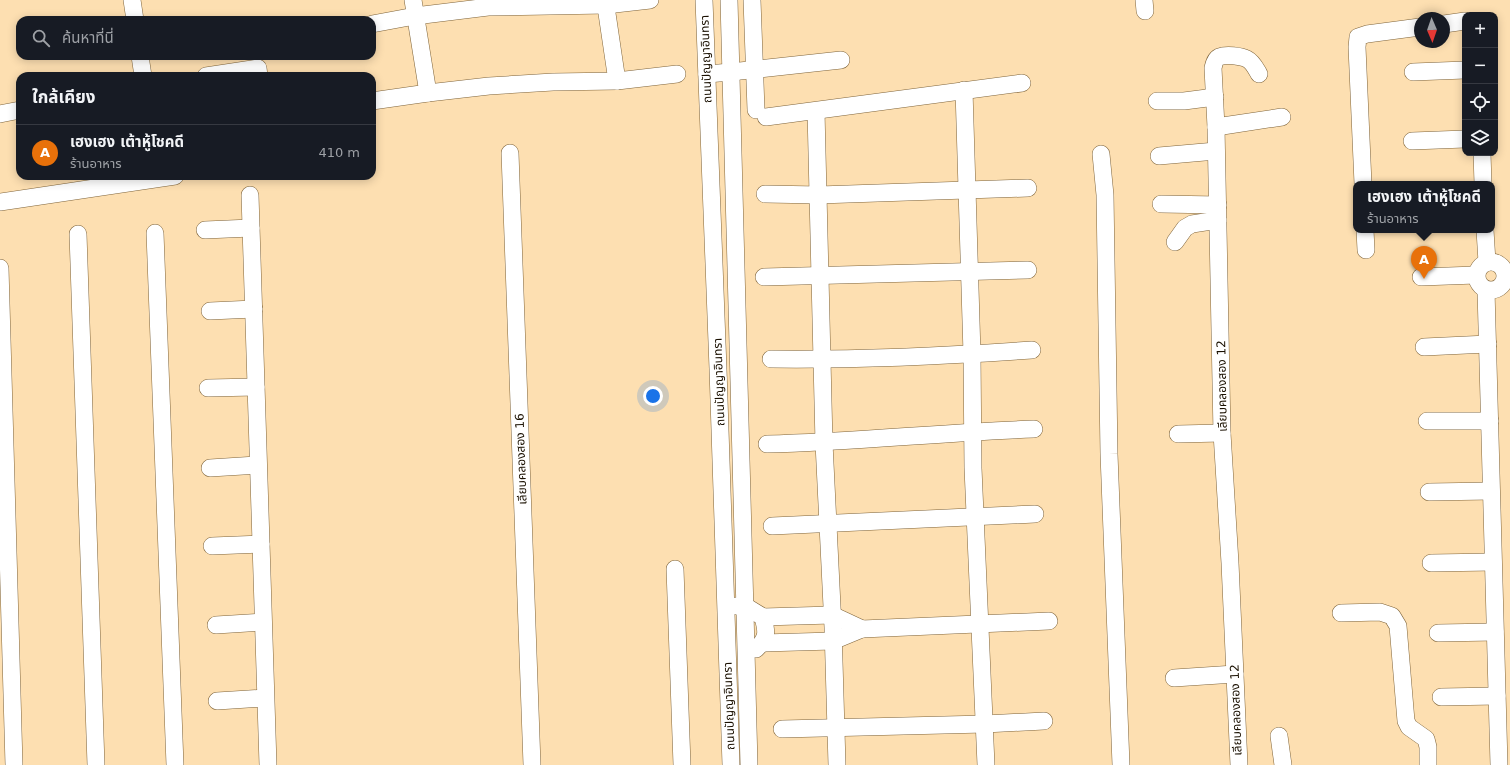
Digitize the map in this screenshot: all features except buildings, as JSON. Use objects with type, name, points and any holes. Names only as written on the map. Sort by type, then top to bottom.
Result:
[{"type":"street","points":[[132,0],[134,16]]},
{"type":"street","points":[[376,22],[414,8],[605,3],[650,0]]},
{"type":"street","name":"ถนนปัญญาอินทรา","points":[[704,0],[731,765]]},
{"type":"street","name":"ถนนปัญญาอินทรา","points":[[729,0],[749,765]]},
{"type":"street","points":[[752,0],[754,70],[761,114],[816,111],[1022,83]]},
{"type":"street","points":[[605,3],[617,81]]},
{"type":"street","points":[[414,8],[428,93]]},
{"type":"street","points":[[1450,23],[1462,21]]},
{"type":"street","points":[[1363,181],[1357,47],[1358,37],[1367,34],[1414,28]]},
{"type":"street","name":"เลียบคลองสอง 12","points":[[1238,765],[1235,674],[1222,433],[1214,62],[1218,57],[1241,57],[1248,60],[1259,74]]},
{"type":"street","points":[[141,60],[142,72]]},
{"type":"street","points":[[706,74],[841,60]]},
{"type":"street","points":[[232,72],[258,68],[258,72]]},
{"type":"street","points":[[1413,72],[1462,70]]},
{"type":"street","points":[[376,101],[428,93],[515,84],[617,81],[677,74]]},
{"type":"street","points":[[964,90],[972,354],[972,468],[986,765]]},
{"type":"street","points":[[1157,101],[1184,101],[1215,98]]},
{"type":"street","points":[[0,114],[16,111]]},
{"type":"street","points":[[816,111],[824,443],[837,765]]},
{"type":"street","points":[[1216,127],[1282,117]]},
{"type":"street","points":[[1412,141],[1462,139]]},
{"type":"street","points":[[1159,156],[1216,151]]},
{"type":"street","name":"เลียบคลองสอง 16","points":[[510,154],[532,765]]},
{"type":"street","points":[[1101,154],[1104,195],[1109,454],[1121,765]]},
{"type":"street","points":[[1482,156],[1483,181]]},
{"type":"street","points":[[0,202],[147,180]]},
{"type":"street","points":[[765,194],[819,194],[1028,188]]},
{"type":"street","points":[[250,194],[268,765]]},
{"type":"street","points":[[1162,204],[1218,213]]},
{"type":"street","points":[[1176,242],[1185,228],[1218,213]]},
{"type":"street","points":[[205,230],[251,228]]},
{"type":"street","points":[[155,233],[175,765]]},
{"type":"street","points":[[1365,233],[1366,250]]},
{"type":"street","points":[[1421,277],[1481,268],[1496,262],[1503,267],[1506,276],[1503,284],[1496,290],[1486,290],[1477,281],[1481,268],[1485,233]]},
{"type":"street","points":[[78,234],[96,765]]},
{"type":"street","points":[[0,268],[14,765]]},
{"type":"street","points":[[764,277],[1028,270]]},
{"type":"street","points":[[1486,290],[1499,765]]},
{"type":"street","points":[[210,311],[254,309]]},
{"type":"street","points":[[1424,347],[1488,344]]},
{"type":"street","points":[[771,360],[823,360],[1032,350]]},
{"type":"street","points":[[208,388],[256,387]]},
{"type":"street","points":[[1427,422],[1490,421]]},
{"type":"street","points":[[767,444],[824,443],[972,431],[1034,429]]},
{"type":"street","points":[[1178,434],[1222,433]]},
{"type":"street","points":[[210,468],[258,465]]},
{"type":"street","points":[[1429,492],[1491,491]]},
{"type":"street","points":[[772,526],[975,518],[1035,514]]},
{"type":"street","points":[[212,546],[261,544]]},
{"type":"street","points":[[1431,563],[1494,562]]},
{"type":"street","points":[[675,569],[682,765]]},
{"type":"street","points":[[726,606],[745,606],[763,618],[832,615],[862,629]]},
{"type":"street","points":[[1341,613],[1380,612],[1392,616],[1398,626],[1406,721],[1409,727],[1426,739],[1428,747],[1428,765]]},
{"type":"street","points":[[728,657],[746,656],[763,643],[767,630],[763,618]]},
{"type":"street","points":[[763,643],[833,641],[862,629],[1049,621]]},
{"type":"street","points":[[216,624],[263,622]]},
{"type":"street","points":[[1438,633],[1495,632]]},
{"type":"street","points":[[1174,678],[1235,674]]},
{"type":"street","points":[[1441,697],[1497,696]]},
{"type":"street","points":[[217,701],[266,698]]},
{"type":"street","points":[[782,729],[985,724],[1044,720]]},
{"type":"street","points":[[1279,736],[1283,765]]},
{"type":"place","name":"เฮงเฮง เต้าหู้โชคดี","points":[[1424,279]]}]
